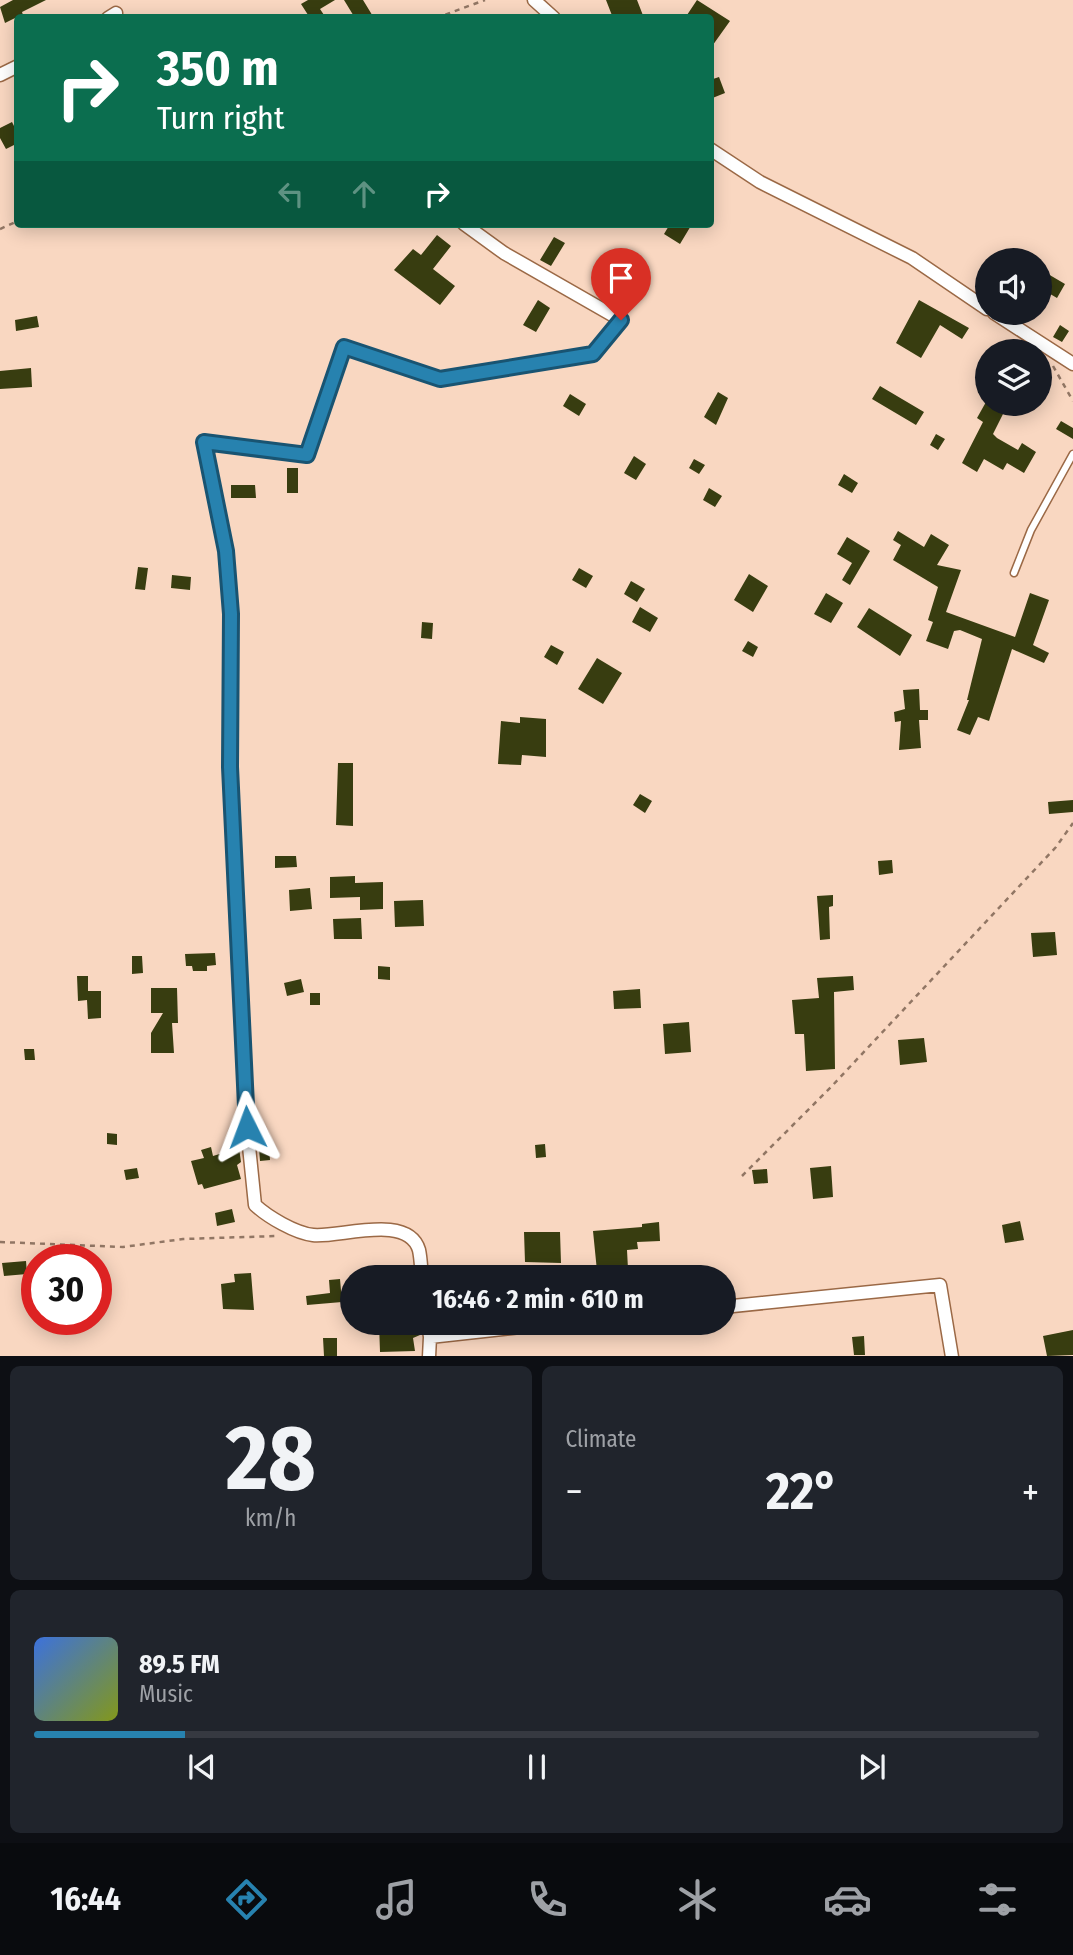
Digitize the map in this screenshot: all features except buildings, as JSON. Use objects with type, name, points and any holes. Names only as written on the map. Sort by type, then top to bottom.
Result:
[{"type":"street","points":[[534,0],[550,14]]},
{"type":"street","points":[[714,152],[760,182],[912,258],[975,301]]},
{"type":"street","points":[[421,1265],[419,1248],[407,1235],[383,1229],[312,1235],[265,1215],[255,1205],[247,1127],[230,767],[231,614],[225,538],[204,442],[307,455],[344,347],[440,379],[593,354],[621,320],[504,253],[470,228]]},
{"type":"street","points":[[1011,325],[1031,339]]},
{"type":"street","points":[[1052,352],[1073,364]]},
{"type":"street","points":[[736,1306],[940,1285],[952,1356]]},
{"type":"street","points":[[429,1356],[430,1337],[448,1335]]},
{"type":"lane","points":[[1014,573],[1031,530],[1073,454]]},
{"type":"path","points":[[447,14],[485,0]]},
{"type":"path","points":[[1052,365],[1073,401]]},
{"type":"path","points":[[742,1176],[850,1067],[1056,847],[1073,822]]},
{"type":"path","points":[[0,1242],[123,1247],[183,1239],[288,1236]]},
{"type":"route","points":[[247,1127],[230,767],[231,614],[226,551],[218,499],[204,442],[307,455],[344,347],[440,379],[593,354],[621,320]]}]
